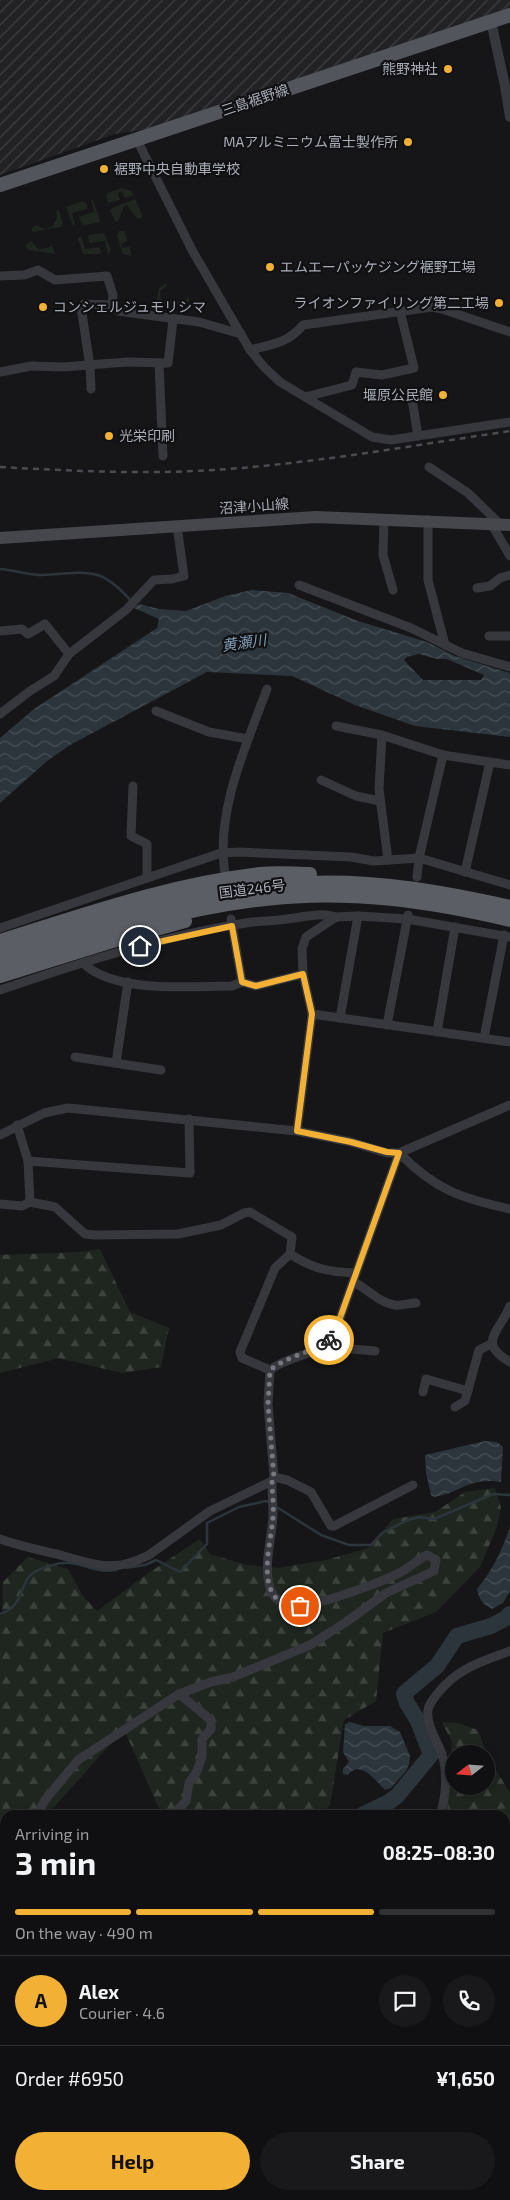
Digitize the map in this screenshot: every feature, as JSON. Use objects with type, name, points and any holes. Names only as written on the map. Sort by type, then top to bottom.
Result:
[{"type":"highway","points":[[0,941],[130,900],[204,883],[262,874],[367,874],[382,884]]},
{"type":"highway","name":"国道246号","points":[[0,966],[43,945],[135,912],[198,896],[268,885],[306,882],[382,884],[465,897],[510,907]]},
{"type":"highway","name":"国道246号","points":[[0,952],[43,945],[201,908],[266,899],[321,896],[376,897],[457,907],[510,920]]},
{"type":"highway","points":[[0,976],[109,942],[203,917],[321,896]]},
{"type":"main road","name":"三島裾野線","points":[[0,185],[510,14]]},
{"type":"main road","name":"沼津小山線","points":[[0,538],[316,517],[428,520],[501,525]]},
{"type":"street","points":[[491,21],[508,85],[510,117]]},
{"type":"street","points":[[136,140],[192,250],[250,350],[280,382],[372,437],[391,440],[510,422]]},
{"type":"street","points":[[0,276],[24,275],[38,270],[55,280],[107,276],[113,295],[112,305]]},
{"type":"street","points":[[91,389],[90,366],[81,308],[84,304],[112,305],[118,311],[173,320],[199,322],[241,334]]},
{"type":"street","points":[[250,350],[284,342],[293,337],[303,326],[432,307],[510,332]]},
{"type":"street","points":[[305,397],[352,385],[356,372],[382,375],[414,368],[400,311]]},
{"type":"street","points":[[0,372],[31,366],[90,366],[127,362],[168,363],[173,320]]},
{"type":"street","points":[[160,362],[163,456]]},
{"type":"street","points":[[411,393],[418,436]]},
{"type":"street","points":[[429,467],[468,493],[501,525],[510,556]]},
{"type":"street","points":[[384,519],[383,555],[393,590]]},
{"type":"street","points":[[428,520],[428,580],[445,645]]},
{"type":"street","points":[[0,714],[30,691],[54,676],[69,654],[126,610],[154,580],[184,576],[177,526]]},
{"type":"street","points":[[477,588],[490,586],[500,578],[510,575]]},
{"type":"street","points":[[299,585],[411,628],[445,645],[485,661],[510,667]]},
{"type":"street","points":[[0,631],[22,629],[28,634],[45,624],[69,654]]},
{"type":"street","points":[[489,636],[510,636]]},
{"type":"street","points":[[224,874],[222,853],[231,793],[248,739],[267,689]]},
{"type":"street","points":[[156,711],[209,732],[248,739]]},
{"type":"street","points":[[336,726],[382,735],[443,755],[510,765]]},
{"type":"street","points":[[382,735],[380,801],[388,860]]},
{"type":"street","points":[[417,877],[419,858],[443,755]]},
{"type":"street","points":[[465,872],[490,762]]},
{"type":"street","points":[[321,780],[356,796],[380,801]]},
{"type":"street","points":[[133,786],[131,836],[147,844],[147,878]]},
{"type":"street","points":[[0,928],[222,853],[239,852],[388,860],[419,858],[510,884]]},
{"type":"street","points":[[0,990],[82,963],[232,922],[322,913],[336,917],[408,917],[507,936],[484,1038]]},
{"type":"street","points":[[340,1018],[358,916]]},
{"type":"street","points":[[297,1131],[312,1014],[303,974],[302,949],[306,937],[336,917]]},
{"type":"street","points":[[387,1025],[408,917]]},
{"type":"street","points":[[232,922],[242,982]]},
{"type":"street","points":[[436,1032],[455,927]]},
{"type":"street","points":[[82,963],[97,973],[151,986],[232,986],[242,982],[256,986],[303,974]]},
{"type":"street","points":[[116,1063],[128,982]]},
{"type":"street","points":[[312,1014],[510,1042]]},
{"type":"street","points":[[75,1057],[161,1070]]},
{"type":"street","points":[[0,1136],[17,1125],[44,1113],[68,1108],[297,1131],[351,1142],[387,1152],[399,1153],[510,1105]]},
{"type":"street","points":[[28,1161],[190,1173],[189,1119]]},
{"type":"street","points":[[17,1125],[28,1161],[30,1202]]},
{"type":"street","points":[[399,1153],[418,1172],[449,1192],[510,1209]]},
{"type":"street","points":[[270,1370],[284,1361],[317,1348],[329,1340],[340,1318],[399,1153]]},
{"type":"street","points":[[0,1204],[22,1206],[30,1202],[56,1207],[85,1234],[178,1234],[221,1225],[244,1213],[250,1212],[292,1237],[290,1254],[274,1268],[240,1352],[242,1358],[270,1370]]},
{"type":"street","points":[[290,1254],[306,1265],[355,1277],[373,1295],[395,1305],[416,1303]]},
{"type":"street","points":[[510,1306],[494,1334],[492,1344],[495,1352],[510,1362]]},
{"type":"street","points":[[324,1344],[328,1347],[375,1351]]},
{"type":"street","points":[[455,1407],[465,1401],[479,1350],[492,1344]]},
{"type":"street","points":[[40,1810],[45,1800],[78,1760],[179,1694],[210,1682],[233,1677],[310,1645],[386,1593],[434,1571],[436,1560],[427,1555],[416,1560],[404,1571],[335,1597],[300,1606],[291,1606],[277,1600],[269,1586],[267,1573],[273,1516],[273,1479],[268,1404],[270,1370]]},
{"type":"street","points":[[423,1392],[426,1379],[468,1391]]},
{"type":"street","points":[[0,1539],[83,1563],[97,1566],[115,1566],[138,1561],[149,1555],[210,1511],[273,1479],[287,1480],[311,1492],[330,1526],[334,1526],[413,1485]]},
{"type":"street","points":[[442,1810],[445,1772],[442,1755],[429,1720],[428,1710],[431,1701],[460,1671],[510,1651]]},
{"type":"street","points":[[178,1810],[186,1801],[189,1783],[197,1771],[202,1757],[202,1739],[211,1729],[211,1720],[179,1694]]},
{"type":"shaded area","name":"MAアルミニウム富士製作所","points":[[0,0],[510,0],[510,8],[150,129],[115,134],[0,175]]},
{"type":"green space","points":[[122,188],[129,190],[134,195],[125,198],[122,192],[118,193],[120,200],[108,203],[106,196],[108,193]]},
{"type":"green space","points":[[93,199],[100,221],[83,225],[79,217],[94,212],[91,200]]},
{"type":"green space","points":[[135,199],[143,217],[137,219],[127,205],[124,206],[118,222],[115,221],[110,210]]},
{"type":"green space","points":[[83,201],[87,204],[87,209],[72,213],[75,224],[73,226],[66,207]]},
{"type":"green space","points":[[59,210],[63,224],[61,227],[33,232],[31,228],[36,225],[45,229],[53,226],[57,218],[56,211]]},
{"type":"green space","points":[[119,231],[125,231],[127,241],[121,244],[123,248],[130,247],[130,256],[123,254],[117,236]]},
{"type":"green space","points":[[104,233],[111,250],[108,255],[105,241],[89,243],[88,235]]},
{"type":"green space","points":[[81,236],[85,249],[100,247],[101,254],[83,254],[78,238]]},
{"type":"green space","points":[[31,241],[39,250],[52,246],[55,254],[29,250],[25,245]]},
{"type":"green space","points":[[167,283],[167,286],[161,290],[160,297],[164,301],[174,300],[183,303],[188,297],[190,300],[186,303],[178,305],[156,302],[159,288]]},
{"type":"green space","points":[[100,1249],[130,1312],[169,1328],[161,1367],[122,1373],[59,1358],[0,1373],[0,1255],[78,1252]]},
{"type":"green space","points":[[495,1488],[501,1508],[497,1527],[480,1567],[436,1612],[383,1633],[376,1701],[344,1720],[330,1805],[326,1810],[160,1810],[126,1734],[122,1731],[51,1810],[0,1810],[0,1616],[2,1615],[3,1582],[28,1557],[68,1569],[83,1596],[97,1611],[150,1572],[200,1539],[210,1554],[247,1565],[278,1568],[326,1560],[368,1548],[393,1519],[435,1512],[465,1492]]},
{"type":"green space","points":[[442,1722],[458,1723],[478,1730],[483,1745],[452,1745]]},
{"type":"green space","points":[[495,1768],[510,1793],[510,1810],[447,1810],[448,1795],[495,1795]]},
{"type":"water","name":"黄瀬川","points":[[252,590],[288,593],[358,621],[427,642],[455,656],[510,673],[510,737],[415,726],[355,705],[292,676],[207,672],[70,745],[47,761],[0,803],[0,738],[34,709],[157,628],[159,619],[134,608],[139,604],[159,609],[186,611],[225,596]],"holes":[[[419,654],[437,659],[447,659],[484,675],[481,680],[423,680],[404,660],[407,657]]]},
{"type":"water","points":[[485,1441],[497,1442],[503,1447],[501,1482],[473,1483],[444,1495],[434,1497],[431,1495],[426,1473],[425,1455]]},
{"type":"water","points":[[510,1527],[510,1591],[503,1603],[492,1609],[482,1601],[477,1589],[488,1575],[496,1560]]},
{"type":"water","points":[[350,1722],[364,1726],[390,1726],[400,1732],[410,1756],[409,1764],[406,1771],[391,1788],[385,1790],[373,1777],[363,1770],[358,1769],[348,1775],[343,1774],[343,1769],[349,1762],[343,1752],[345,1724]]},
{"type":"waterway","points":[[0,569],[37,575],[82,573],[101,576],[121,590],[132,602]]},
{"type":"waterway","points":[[275,1506],[321,1535],[349,1545],[371,1545],[382,1533],[408,1520],[419,1517],[434,1519],[493,1494],[510,1495]]},
{"type":"waterway","points":[[126,1568],[145,1565],[156,1560],[180,1572],[207,1544],[207,1523],[239,1507],[266,1501],[271,1503]]},
{"type":"waterway","points":[[0,1614],[9,1610],[19,1599],[30,1575],[43,1568],[70,1563],[97,1570],[116,1570]]},
{"type":"waterway","points":[[372,1810],[397,1796],[431,1755],[418,1721],[404,1694],[437,1666],[457,1636],[491,1626],[510,1614]]},
{"type":"railway","points":[[0,467],[142,472],[228,469],[334,458],[510,431]]},
{"type":"way so far","points":[[300,1606],[291,1606],[277,1600],[269,1586],[267,1573],[273,1516],[272,1481],[274,1478],[268,1386],[270,1370],[276,1365],[317,1348],[329,1340]]},
{"type":"place","name":"熊野神社","points":[[448,69]]},
{"type":"place","name":"MAアルミニウム富士製作所","points":[[408,142]]},
{"type":"place","name":"裾野中央自動車学校","points":[[104,169]]},
{"type":"place","name":"エムエーパッケジング裾野工場","points":[[270,267]]},
{"type":"place","name":"ライオンファイリング第二工場","points":[[499,303]]},
{"type":"place","name":"コンシェルジュモリシマ","points":[[43,307]]},
{"type":"place","name":"堰原公民館","points":[[443,395]]},
{"type":"place","name":"光栄印刷","points":[[109,436]]},
{"type":"route","points":[[140,946],[232,926],[242,982],[256,986],[303,974],[312,1014],[297,1131],[351,1142],[387,1152],[399,1153],[340,1318],[329,1340]]}]
